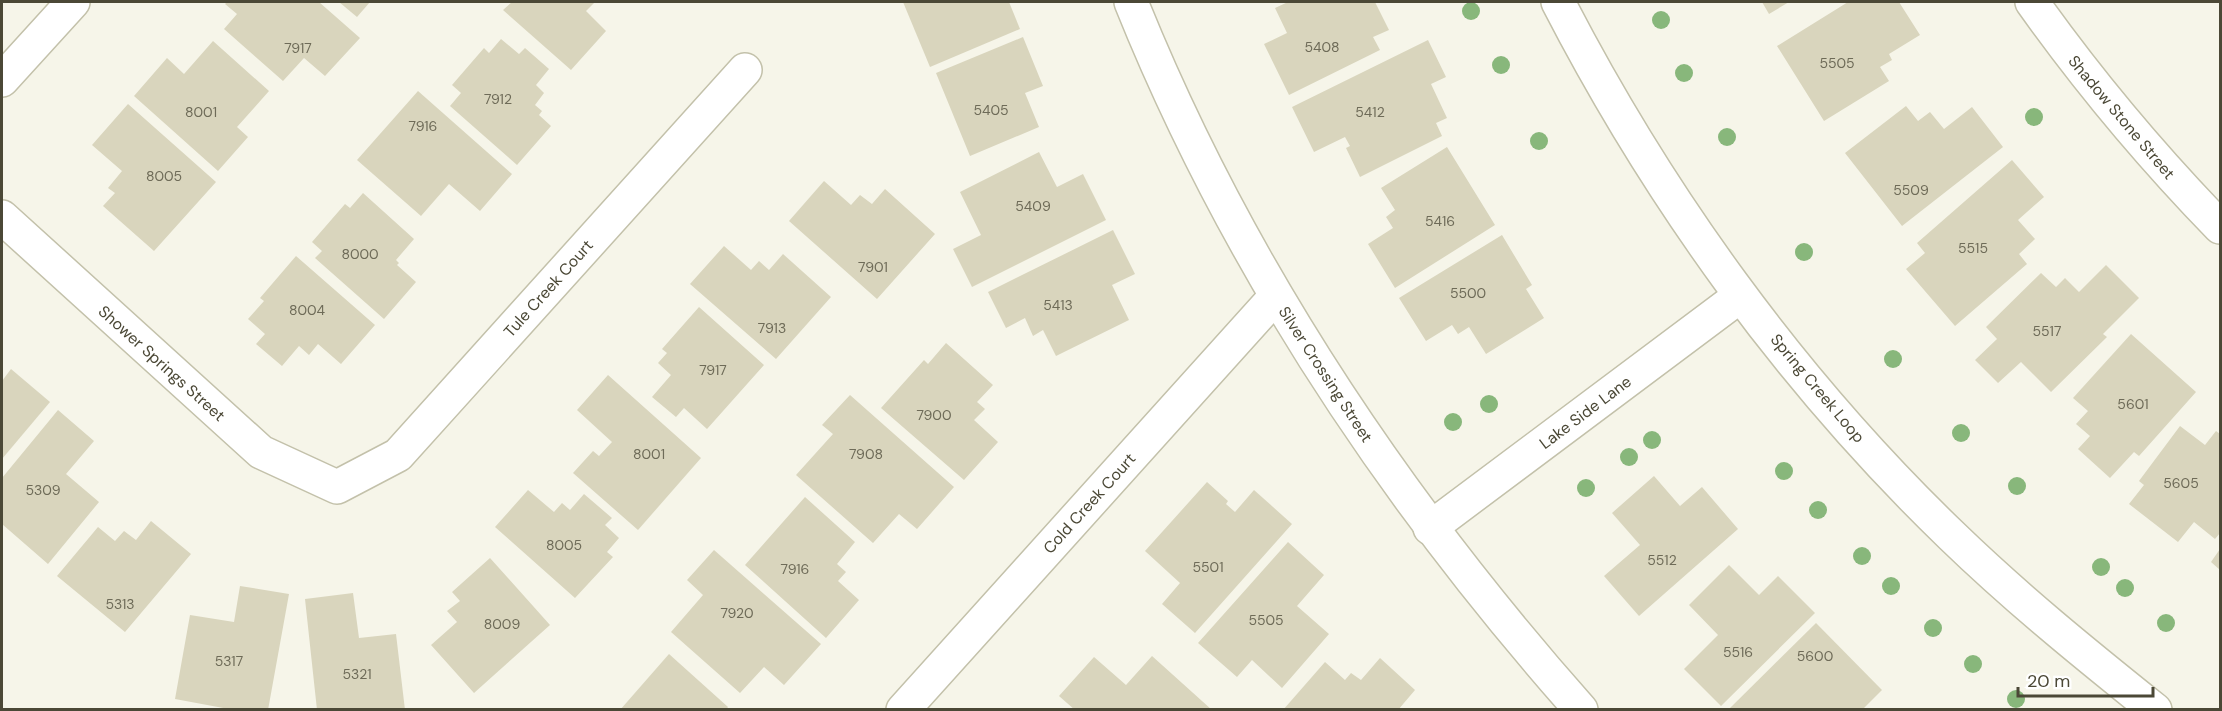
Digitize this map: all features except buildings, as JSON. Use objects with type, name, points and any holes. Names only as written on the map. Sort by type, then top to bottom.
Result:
[{"type":"street","points":[[2,80],[73,2]]},
{"type":"street","name":"Silver Crossing Street","points":[[1131,2],[1154,58],[1223,201],[1276,296],[1355,423],[1430,528],[1524,645],[1581,710]]},
{"type":"street","name":"Spring Creek Loop","points":[[1558,2],[1588,61],[1658,177],[1740,296],[1851,431],[1951,535],[2058,632],[2155,710]]},
{"type":"street","name":"Shadow Stone Street","points":[[2031,2],[2086,78],[2161,166],[2220,227]]},
{"type":"street","name":"Tule Creek Court","points":[[337,487],[398,455],[745,70]]},
{"type":"street","name":"Shower Springs Street","points":[[2,217],[261,452],[337,487]]},
{"type":"street","name":"Cold Creek Court","points":[[903,710],[1276,296]]},
{"type":"street","name":"Lake Side Lane","points":[[1430,528],[1740,296]]}]
